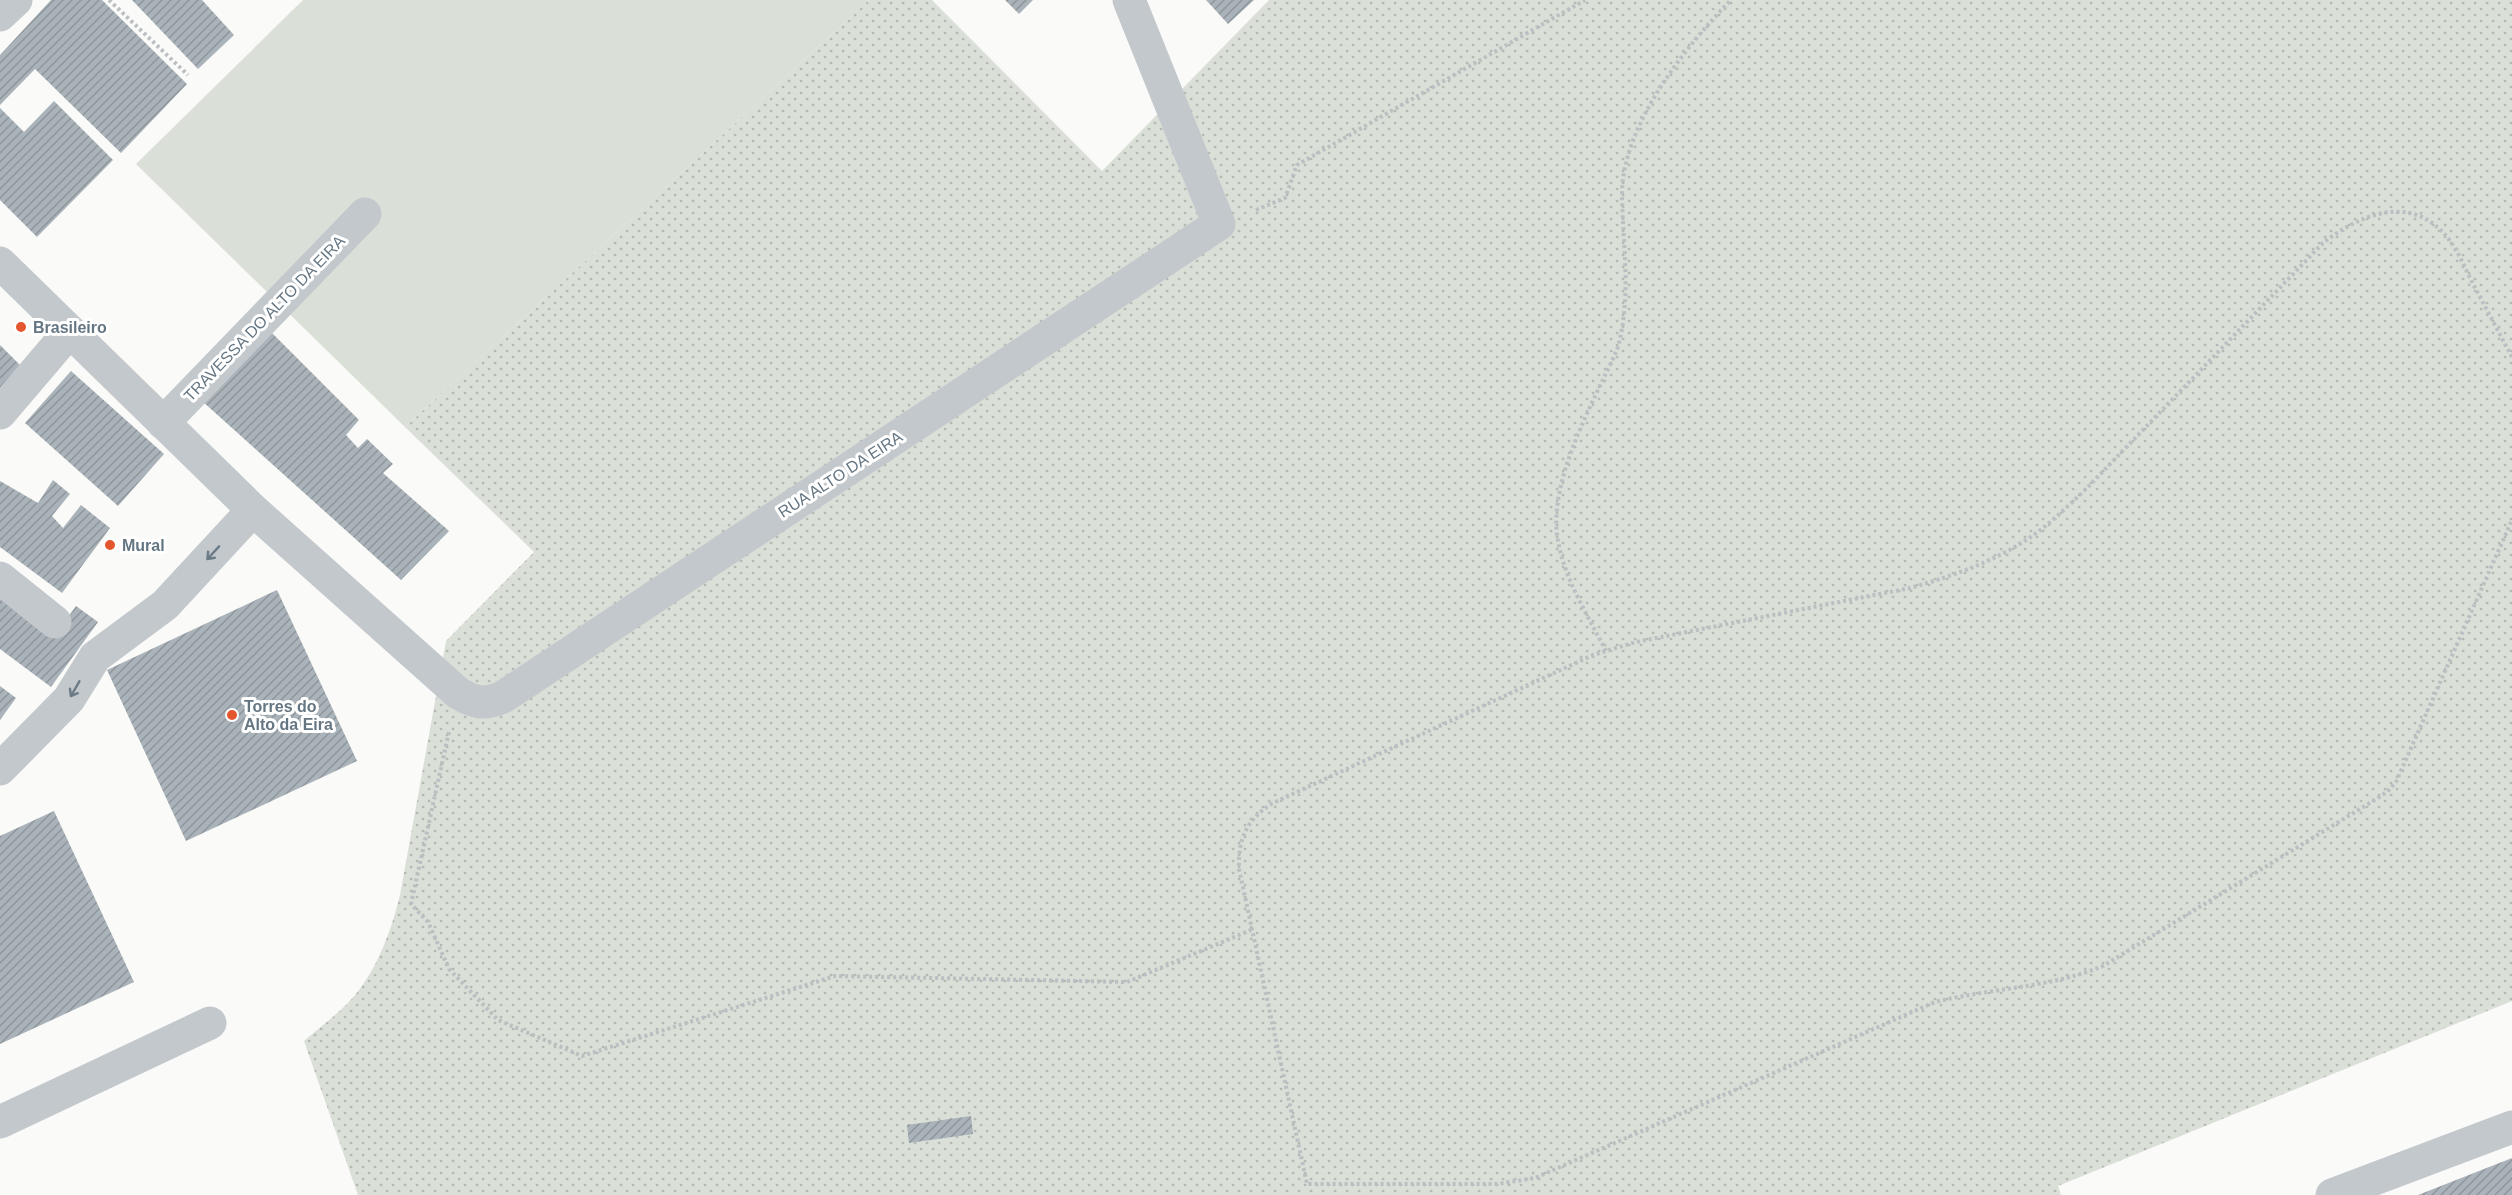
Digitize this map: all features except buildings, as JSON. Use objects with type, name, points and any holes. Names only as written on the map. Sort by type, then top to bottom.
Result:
[{"type":"street","points":[[0,15],[16,0]]},
{"type":"street","points":[[1129,0],[1219,224]]},
{"type":"street","name":"TRAVESSA DO ALTO DA EIRA","points":[[163,423],[365,214]]},
{"type":"street","name":"RUA ALTO DA EIRA","points":[[458,693],[480,704],[503,697],[1219,224]]},
{"type":"street","points":[[0,263],[253,510],[458,693]]},
{"type":"street","points":[[0,413],[69,332]]},
{"type":"street","points":[[0,769],[69,699],[95,657],[165,605],[253,510]]},
{"type":"street","points":[[0,578],[55,622]]},
{"type":"street","points":[[0,1122],[210,1023]]},
{"type":"street","points":[[2332,1195],[2512,1127]]},
{"type":"path","points":[[109,0],[188,75]]},
{"type":"path","points":[[1219,224],[1285,198],[1297,165],[1585,0]]},
{"type":"path","points":[[1606,651],[1567,574],[1558,540],[1556,507],[1564,474],[1622,334],[1626,312],[1622,192],[1630,150],[1646,111],[1666,78],[1731,0]]},
{"type":"path","points":[[2512,357],[2452,244],[2436,226],[2418,216],[2395,212],[2368,216],[2344,227],[2323,243],[2087,488],[2055,518],[2024,542],[1954,575],[1910,588],[1636,642],[1606,651],[1546,676],[1281,800],[1259,813],[1248,824],[1241,838],[1239,854],[1243,895],[1307,1184],[1497,1184],[1535,1178],[1935,1002],[1969,994],[2062,980],[2103,966],[2387,792],[2403,770],[2512,520]]},
{"type":"path","points":[[458,693],[411,904],[428,922],[449,969],[498,1020],[582,1056],[835,976],[1127,982],[1251,930]]},
{"type":"shaded area","points":[[303,0],[869,0],[405,427],[136,164]]},
{"type":"shaded area","points":[[869,0],[932,0],[1102,171],[1269,0],[2512,0],[2512,1001],[2058,1186],[2061,1195],[358,1195],[304,1041],[357,993],[374,967],[392,924],[400,895],[446,641],[534,552],[405,427]]},
{"type":"place","name":"Brasileiro","points":[[21,327]]},
{"type":"place","name":"Mural","points":[[110,545]]},
{"type":"place","name":"Torres do Alto da Eira","points":[[232,715]]}]
